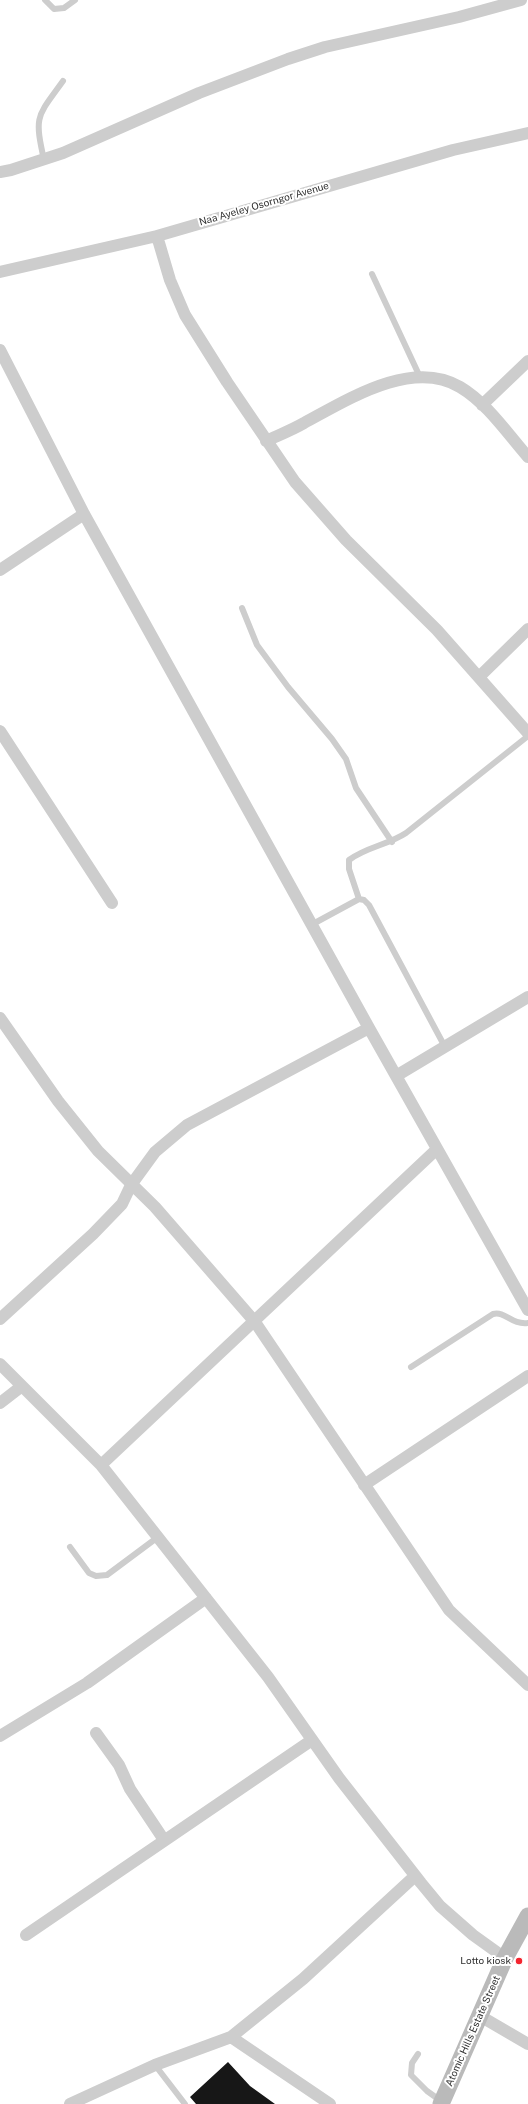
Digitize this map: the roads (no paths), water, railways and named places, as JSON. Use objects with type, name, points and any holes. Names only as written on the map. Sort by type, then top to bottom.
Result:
[{"type":"street","points":[[0,172],[44,160],[256,70],[325,47],[459,17],[521,0]]},
{"type":"street","name":"Naa Ayeley Osorngor Avenue","points":[[0,272],[157,236],[453,150],[528,133]]},
{"type":"street","points":[[157,236],[170,280],[186,315],[266,441],[295,482],[346,540],[437,630],[528,734]]},
{"type":"street","points":[[0,350],[84,514],[368,1028],[528,1310]]},
{"type":"street","points":[[482,405],[528,361]]},
{"type":"street","points":[[266,441],[303,424],[356,394],[390,383],[420,378],[442,379],[461,388],[482,405],[528,457]]},
{"type":"street","points":[[0,570],[84,514]]},
{"type":"street","points":[[479,677],[528,629]]},
{"type":"street","points":[[0,731],[112,903]]},
{"type":"street","points":[[396,1076],[528,997]]},
{"type":"street","points":[[0,1018],[58,1101],[98,1151],[155,1207],[255,1322],[449,1610],[528,1685]]},
{"type":"street","points":[[0,1319],[93,1234],[122,1204],[131,1185],[155,1152],[187,1125],[368,1028]]},
{"type":"street","points":[[101,1465],[255,1322],[437,1149]]},
{"type":"street","points":[[0,1364],[101,1465],[268,1677],[339,1778],[440,1906],[473,1935],[505,1958]]},
{"type":"street","points":[[364,1485],[528,1376]]},
{"type":"street","points":[[0,1403],[22,1386]]},
{"type":"street","points":[[0,1736],[87,1682],[206,1598]]},
{"type":"street","points":[[96,1733],[119,1765],[130,1789],[164,1840]]},
{"type":"street","points":[[26,1935],[312,1740]]},
{"type":"street","points":[[70,2104],[155,2065],[231,2037],[303,1979],[415,1876]]},
{"type":"street","name":"Atomic Hills Estate Street","points":[[441,2103],[505,1958],[528,1916]]},
{"type":"street","points":[[480,2016],[528,2044]]},
{"type":"street","points":[[231,2037],[330,2104]]},
{"type":"lane","points":[[44,0],[54,9],[64,8],[75,0]]},
{"type":"lane","points":[[44,160],[37,128],[39,117],[63,81]]},
{"type":"lane","points":[[372,274],[420,378]]},
{"type":"lane","points":[[242,608],[257,645],[288,687],[332,739],[346,759],[356,788],[392,842]]},
{"type":"lane","points":[[359,899],[349,869],[349,860],[358,852],[392,842],[406,833],[528,734]]},
{"type":"lane","points":[[311,925],[359,899],[364,900],[369,905],[445,1047]]},
{"type":"lane","points":[[411,1367],[493,1314],[502,1314],[512,1322],[521,1324],[528,1323]]},
{"type":"lane","points":[[70,1547],[89,1573],[96,1576],[108,1575],[158,1537]]},
{"type":"lane","points":[[418,2054],[412,2063],[411,2075],[441,2103]]},
{"type":"lane","points":[[155,2065],[185,2104]]},
{"type":"place","name":"Lotto kiosk","points":[[519,1961]]}]
